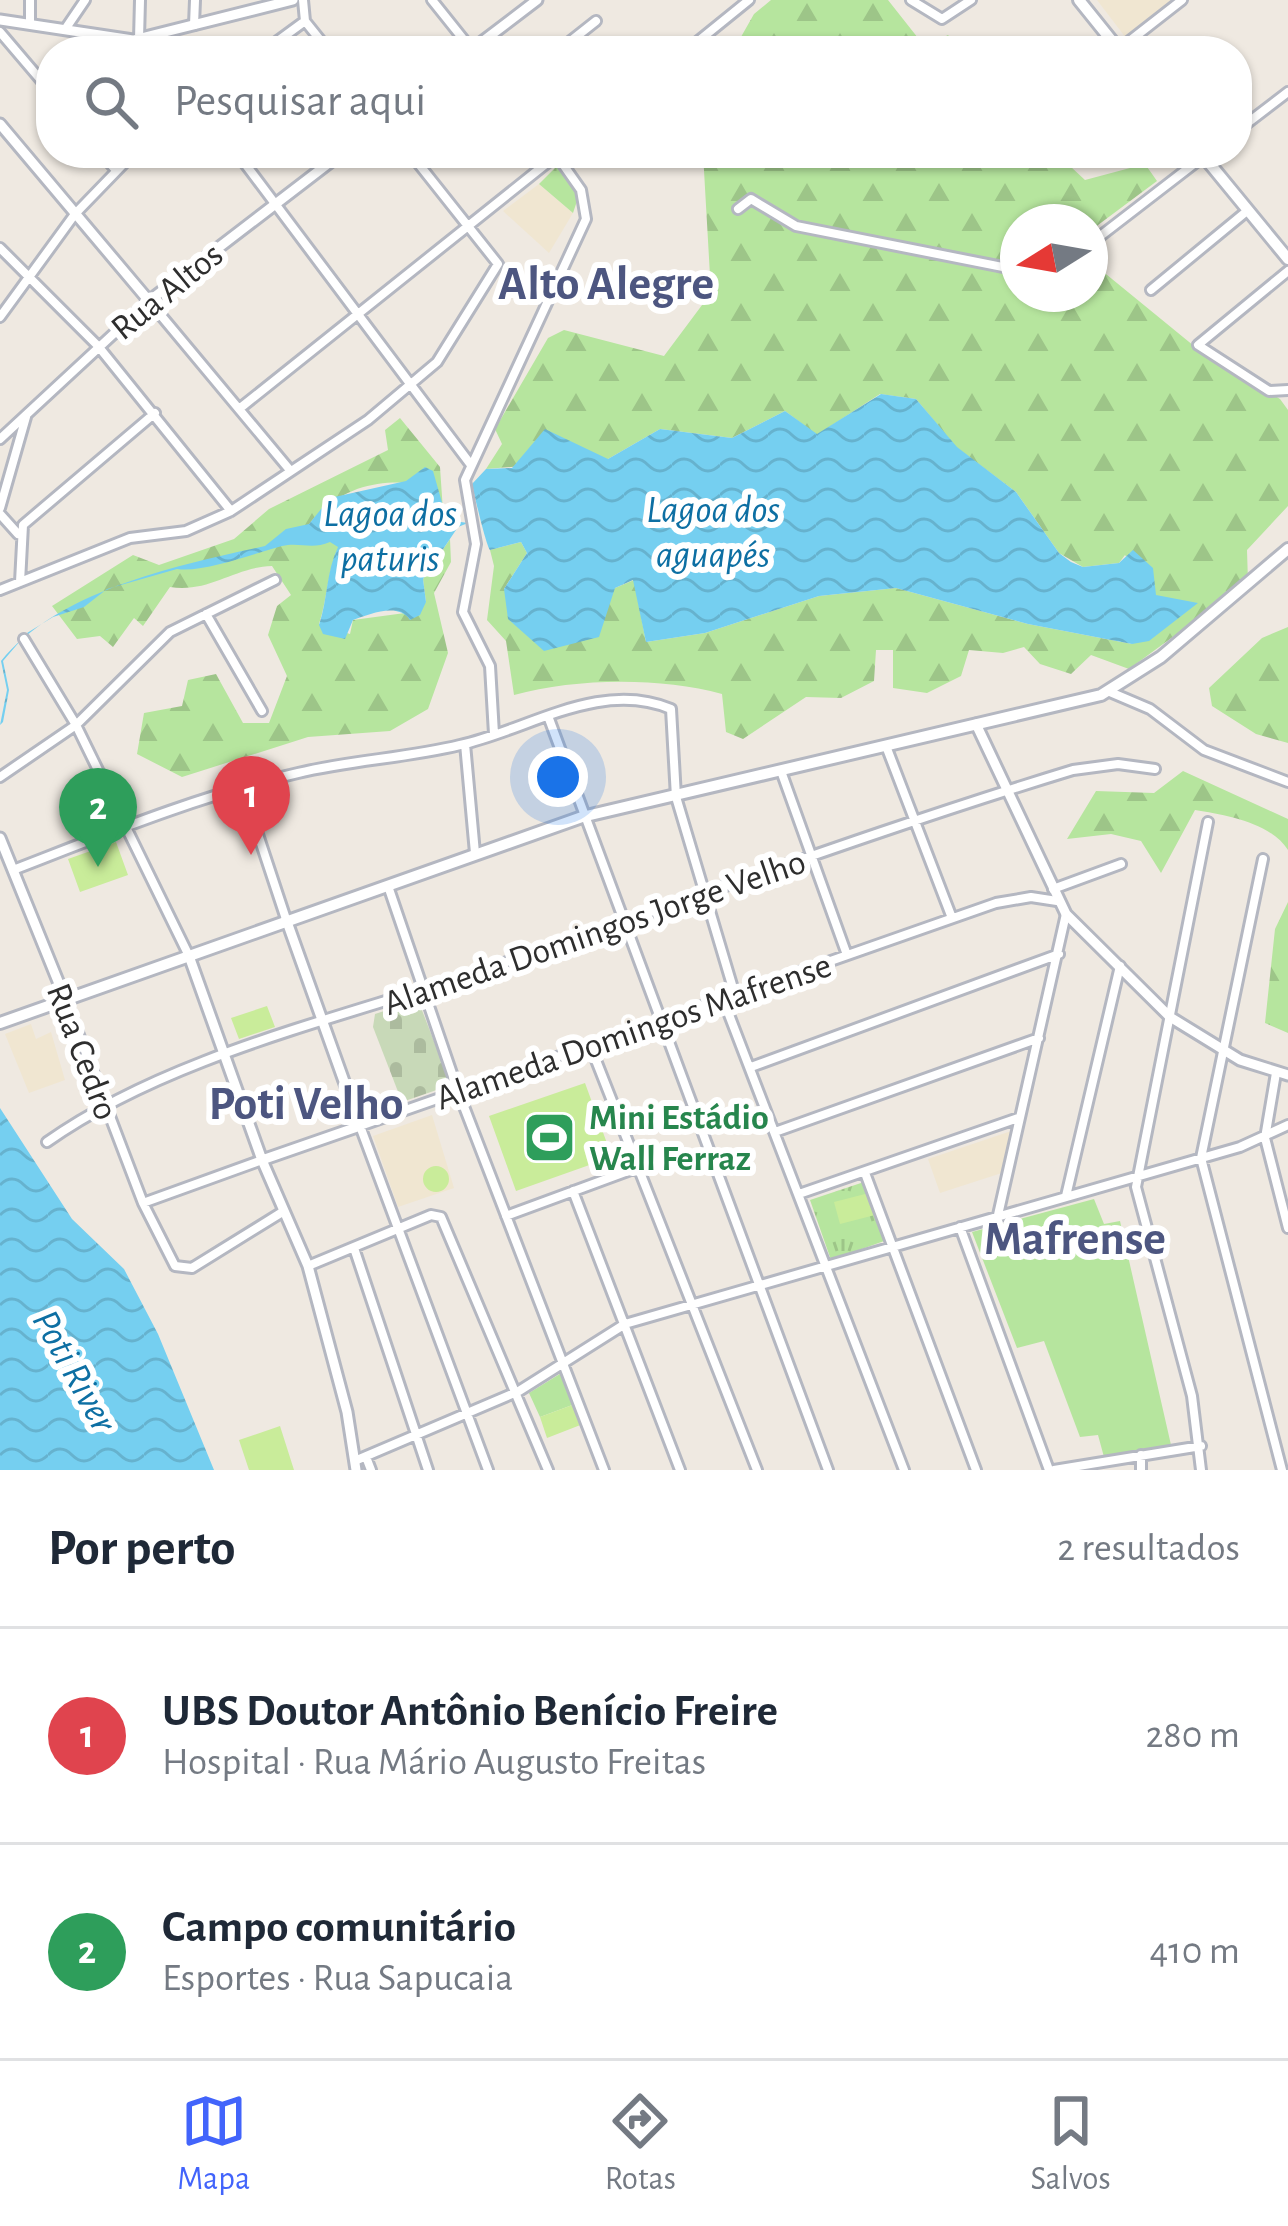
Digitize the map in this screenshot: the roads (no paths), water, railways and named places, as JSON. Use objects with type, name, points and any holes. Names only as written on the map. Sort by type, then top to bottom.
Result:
[{"type":"main road","points":[[1079,0],[1108,36]]},
{"type":"main road","points":[[1215,168],[1288,260]]},
{"type":"main road","points":[[0,1023],[582,818],[1110,692],[1161,657],[1288,550]]},
{"type":"street","points":[[30,0],[30,21]]},
{"type":"street","points":[[64,29],[76,20],[85,0]]},
{"type":"street","points":[[139,36],[140,0]]},
{"type":"street","points":[[194,25],[195,0]]},
{"type":"street","points":[[151,36],[249,5],[293,0]]},
{"type":"street","points":[[304,0],[305,21],[317,36]]},
{"type":"street","points":[[432,0],[461,36]]},
{"type":"street","points":[[490,36],[537,0]]},
{"type":"street","points":[[705,36],[749,0]]},
{"type":"street","points":[[911,0],[945,19],[971,0]]},
{"type":"street","points":[[1137,36],[1182,0]]},
{"type":"street","points":[[0,20],[116,36]]},
{"type":"street","points":[[284,36],[305,21]]},
{"type":"street","points":[[577,36],[596,21]]},
{"type":"street","points":[[0,32],[36,74]]},
{"type":"street","points":[[1252,120],[1288,92]]},
{"type":"street","points":[[0,124],[36,167]]},
{"type":"street","points":[[37,168],[289,469]]},
{"type":"street","points":[[248,168],[471,465]]},
{"type":"street","name":"Rua Altos","points":[[0,439],[149,302],[322,168]]},
{"type":"street","points":[[0,590],[130,538],[186,531],[232,511],[410,386],[448,351],[498,264],[422,168]]},
{"type":"street","points":[[239,409],[539,168]]},
{"type":"street","points":[[494,734],[490,666],[463,612],[476,544],[465,486],[586,218],[581,190],[566,168]]},
{"type":"street","points":[[1108,230],[1186,168]]},
{"type":"street","points":[[0,317],[75,214],[115,170]]},
{"type":"street","points":[[738,209],[751,199],[796,226],[1000,266]]},
{"type":"street","points":[[1151,290],[1247,211]]},
{"type":"street","points":[[0,248],[98,346],[232,511]]},
{"type":"street","points":[[1288,271],[1198,346],[1269,391],[1288,390]]},
{"type":"street","points":[[20,582],[22,525],[155,413]]},
{"type":"street","points":[[20,535],[0,511],[27,414]]},
{"type":"street","points":[[0,777],[76,725],[161,639],[275,580]]},
{"type":"street","points":[[206,613],[262,711]]},
{"type":"street","points":[[24,639],[76,725],[189,956],[262,1160],[308,1267],[360,1462],[371,1470]]},
{"type":"street","points":[[1110,692],[1150,709],[1204,751],[1288,782]]},
{"type":"street","points":[[13,870],[128,825],[297,773],[465,744],[592,702],[644,702],[671,710],[676,796],[735,994]]},
{"type":"street","points":[[548,716],[582,818],[828,1470]]},
{"type":"street","points":[[976,724],[1066,914],[1170,1017],[1226,1053],[1282,1074],[1265,1138],[1288,1228]]},
{"type":"street","points":[[465,744],[475,853]]},
{"type":"street","points":[[886,746],[952,918]]},
{"type":"street","name":"Alameda Domingos Jorge Velho","points":[[46,1142],[104,1102],[811,855],[1098,765],[1155,769]]},
{"type":"street","points":[[781,771],[847,955]]},
{"type":"street","points":[[243,789],[360,1126],[488,1470]]},
{"type":"street","points":[[1201,1470],[1201,1446],[1136,1177],[1208,822]]},
{"type":"street","name":"Rua Cedro","points":[[1,846],[143,1202],[172,1262],[182,1270],[192,1268],[284,1211]]},
{"type":"street","points":[[1263,859],[1202,1158],[1282,1470]]},
{"type":"street","points":[[1052,889],[1121,864]]},
{"type":"street","points":[[387,884],[458,1091],[604,1470]]},
{"type":"street","name":"Alameda Domingos Mafrense","points":[[143,1202],[952,918],[1015,898],[1057,901]]},
{"type":"street","points":[[998,1215],[1066,914]]},
{"type":"street","points":[[751,1067],[1059,954]]},
{"type":"street","points":[[1066,1196],[1120,966]]},
{"type":"street","points":[[723,999],[904,1470]]},
{"type":"street","points":[[776,1132],[1039,1038]]},
{"type":"street","points":[[590,1046],[757,1470]]},
{"type":"street","points":[[799,1195],[1018,1118]]},
{"type":"street","points":[[360,1462],[519,1391],[625,1324],[1202,1158],[1265,1138],[1288,1125]]},
{"type":"street","points":[[506,1216],[639,1167]]},
{"type":"street","points":[[865,1173],[976,1470]]},
{"type":"street","points":[[573,1191],[680,1470]]},
{"type":"street","points":[[308,1267],[430,1215],[443,1221],[519,1391],[548,1470]]},
{"type":"street","points":[[960,1227],[1051,1470],[1201,1446]]},
{"type":"street","points":[[353,1248],[428,1470]]},
{"type":"street","points":[[1141,1455],[1141,1470]]},
{"type":"water","name":"Lagoa dos aguapés","points":[[881,394],[916,399],[957,447],[1016,492],[1059,553],[1071,562],[1083,567],[1119,563],[1133,550],[1153,568],[1156,595],[1198,603],[1149,641],[1132,644],[1028,624],[896,588],[819,596],[705,633],[646,642],[633,580],[615,588],[599,637],[544,651],[508,619],[504,589],[527,553],[521,542],[490,550],[472,484],[486,469],[512,468],[545,429],[608,459],[660,429],[732,438],[785,411],[817,434]]},
{"type":"water","name":"Lagoa dos paturis","points":[[425,467],[433,471],[447,520],[468,523],[458,527],[423,579],[426,602],[420,615],[410,620],[391,611],[367,615],[353,620],[345,639],[323,634],[319,625],[338,547],[330,542],[282,546],[117,586],[265,546],[286,529],[309,524],[330,498],[406,481]]},
{"type":"water","points":[[104,592],[84,607],[51,618],[87,598]]},
{"type":"water","points":[[15,647],[3,661],[9,690],[0,725],[7,690],[1,661]]},
{"type":"water","name":"Poti River","points":[[0,1108],[72,1219],[124,1269],[158,1334],[214,1470],[0,1470]]},
{"type":"place","name":"UBS Doutor Antônio Benício Freire","points":[[251,855]]},
{"type":"place","name":"Campo comunitário","points":[[98,867]]},
{"type":"place","name":"Mini Estádio Wall Ferraz","points":[[550,1137]]},
{"type":"district","name":"Alto Alegre","points":[[606,282]]},
{"type":"district","name":"Poti Velho","points":[[306,1102]]},
{"type":"district","name":"Mafrense","points":[[1075,1237]]}]
